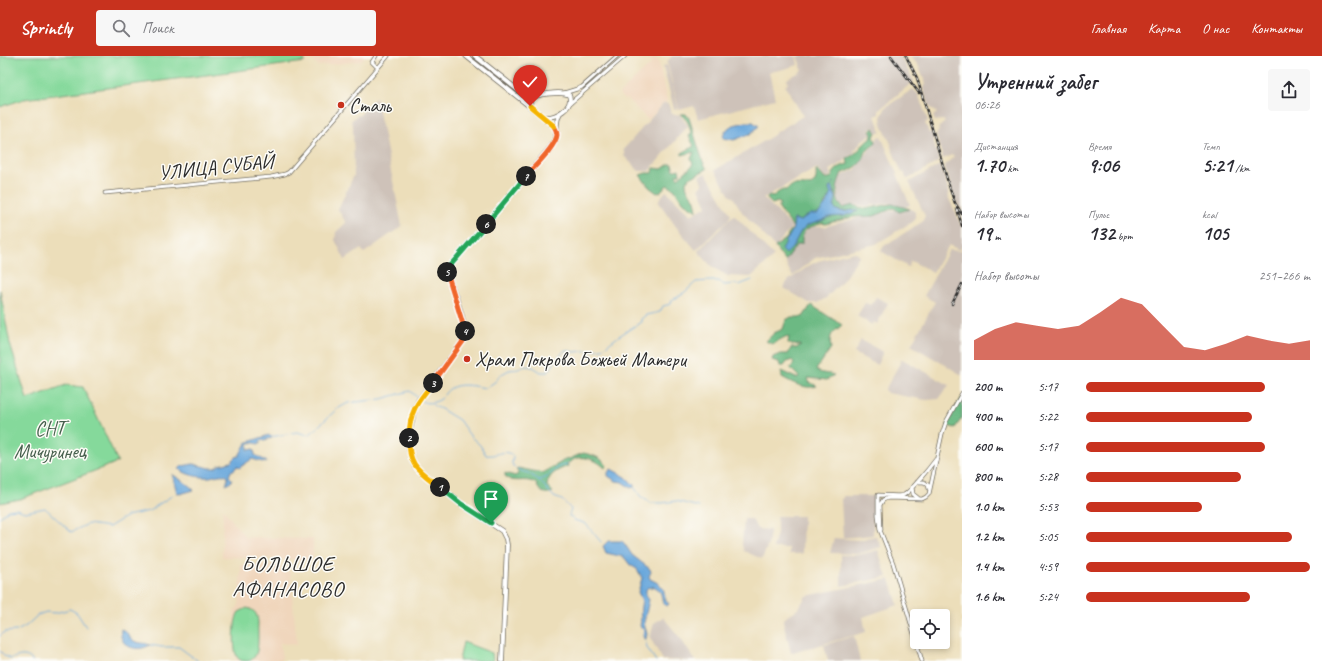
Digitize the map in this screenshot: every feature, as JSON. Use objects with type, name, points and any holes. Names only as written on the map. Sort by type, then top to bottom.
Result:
[{"type":"main road","points":[[466,56],[544,116],[557,130]]},
{"type":"main road","points":[[475,63],[476,57],[518,90],[535,96],[564,93],[570,97],[568,105],[560,113],[552,117],[544,116]]},
{"type":"main road","points":[[530,106],[530,99],[535,96]]},
{"type":"main road","points":[[502,661],[506,545],[505,534],[498,527],[460,503],[414,465],[409,450],[409,435],[412,415],[418,401],[464,340],[465,336],[463,321],[447,271],[448,268],[554,143],[557,136],[556,121],[560,113]]},
{"type":"street","points":[[376,56],[372,62],[378,68]]},
{"type":"street","name":"УЛИЦА СУБАЙ","points":[[105,193],[272,177],[285,174],[289,172],[308,152],[388,56]]},
{"type":"street","points":[[564,93],[582,87],[616,56]]},
{"type":"street","points":[[568,105],[625,56]]},
{"type":"street","points":[[882,536],[880,513],[882,501],[888,498],[926,497],[930,490],[936,459],[946,422],[962,393]]},
{"type":"street","points":[[922,661],[893,563],[878,526],[878,495],[903,495],[912,488],[936,459]]},
{"type":"street","points":[[917,482],[922,481],[927,483],[930,490]]},
{"type":"street","points":[[912,488],[913,494],[918,498]]},
{"type":"shaded area","points":[[308,56],[365,56],[361,61],[319,66]]},
{"type":"shaded area","points":[[654,56],[659,63],[667,100],[666,103],[664,103],[648,120],[627,99],[624,100],[619,94],[652,63],[650,60]]},
{"type":"shaded area","points":[[672,56],[796,56],[798,65],[769,72],[775,99],[698,119],[694,106],[679,110],[667,62]]},
{"type":"shaded area","points":[[797,56],[900,56],[914,81],[879,110],[879,114],[875,116],[881,132],[877,133],[874,127],[869,129],[871,134],[860,142],[861,144],[854,150],[855,153],[846,158],[845,161],[829,170],[832,175],[825,178],[817,168],[763,197],[792,227],[775,247],[742,212],[733,197],[730,196],[715,170],[803,116],[785,85],[788,83],[787,79],[800,72],[802,69]]},
{"type":"shaded area","points":[[910,56],[962,56],[962,211],[956,202],[944,165],[954,157],[952,155],[943,159],[936,135],[939,130],[938,128],[945,122],[943,120],[935,121],[933,116],[937,113],[930,107],[923,89],[926,84],[918,65]]},
{"type":"shaded area","points":[[667,65],[678,108],[674,109],[663,66]]},
{"type":"shaded area","points":[[913,89],[918,94],[923,107],[928,121],[925,123],[929,133],[932,132],[935,148],[940,161],[908,179],[906,178],[904,172],[902,173],[882,125],[881,117],[886,107]]},
{"type":"shaded area","points":[[376,97],[402,226],[364,253],[361,249],[345,260],[335,240],[336,232],[346,223],[338,209],[354,175],[353,125],[351,121],[357,115],[359,116]]},
{"type":"shaded area","points":[[664,103],[668,104],[672,114],[679,114],[688,126],[649,171],[639,171],[624,156],[623,150]]},
{"type":"shaded area","points":[[881,136],[910,205],[902,208],[889,203],[868,206],[853,205],[843,209],[838,205],[838,177],[855,170],[870,149],[874,146],[878,137]]},
{"type":"shaded area","points":[[940,165],[947,185],[949,199],[962,228],[962,246],[959,250],[949,245],[933,272],[911,261],[908,267],[881,251],[884,246],[922,222],[925,216],[909,182]]},
{"type":"shaded area","points":[[706,173],[731,215],[727,221],[696,250],[677,228],[658,201],[666,191],[691,215],[707,206],[699,188],[703,185],[699,176]]},
{"type":"shaded area","points":[[897,209],[902,212],[911,209],[915,212],[915,220],[876,244],[815,258],[793,276],[790,272],[784,259],[794,249],[804,232],[809,228],[820,226],[823,227],[866,216],[870,217]]},
{"type":"shaded area","points":[[734,215],[774,256],[751,277],[728,276],[712,267],[698,251]]},
{"type":"shaded area","points":[[949,250],[962,251],[962,375],[911,345],[935,302],[924,296]]},
{"type":"shaded area","points":[[854,252],[859,256],[846,276],[826,298],[817,303],[809,303],[784,288],[784,285],[789,280],[810,265],[818,261]]},
{"type":"shaded area","points":[[876,297],[888,303],[877,324],[874,322],[872,325],[857,316],[865,303],[871,305]]},
{"type":"shaded area","points":[[861,340],[883,352],[877,365],[854,353]]},
{"type":"shaded area","points":[[902,359],[949,385],[939,399],[926,400],[887,393],[885,390]]},
{"type":"shaded area","points":[[843,496],[874,496],[873,535],[843,538],[841,499]]},
{"type":"shaded area","points":[[223,509],[245,537],[313,539],[313,560],[222,557]]},
{"type":"shaded area","points":[[777,516],[803,516],[802,554],[789,554],[789,548],[773,548],[777,533]]},
{"type":"shaded area","points":[[744,519],[752,519],[757,529],[770,530],[768,545],[762,559],[744,551],[742,545]]},
{"type":"shaded area","points":[[875,536],[881,547],[858,554],[830,553],[834,538],[859,540]]},
{"type":"shaded area","points":[[878,550],[887,577],[841,586],[841,555],[858,555]]},
{"type":"shaded area","points":[[281,564],[281,571],[290,572],[297,645],[280,643],[282,658],[280,661],[236,661],[234,612],[239,605],[241,565]]},
{"type":"shaded area","points":[[890,579],[898,605],[863,617],[866,632],[791,653],[783,621],[799,608],[806,596]]},
{"type":"shaded area","points":[[663,617],[681,639],[695,661],[663,660],[650,638],[654,623]]},
{"type":"shaded area","points":[[854,636],[860,661],[828,661],[824,645]]},
{"type":"green space","points":[[0,56],[303,56],[305,62],[24,99],[0,107]]},
{"type":"green space","points":[[680,114],[686,114],[689,118],[703,162],[707,169],[686,181],[687,189],[695,200],[697,211],[684,203],[674,189],[667,185],[661,192],[657,193],[649,187],[640,175],[653,173],[654,168],[662,169],[669,164],[672,164],[674,170],[679,169],[680,174],[676,175],[678,178],[691,167],[693,163],[691,159],[694,152],[682,155],[682,153],[694,146],[689,136],[691,135],[688,123]]},
{"type":"green space","points":[[874,128],[876,132],[874,137],[876,142],[866,151],[859,164],[851,170],[842,173],[837,191],[840,204],[843,208],[853,205],[865,209],[892,204],[910,209],[899,212],[894,208],[874,216],[852,217],[810,227],[803,234],[802,244],[797,244],[786,260],[784,260],[775,247],[787,238],[792,229],[783,250],[786,254],[792,248],[801,231],[806,226],[829,217],[844,216],[854,210],[841,211],[834,208],[836,197],[832,186],[829,189],[831,195],[830,198],[825,203],[821,212],[800,221],[795,219],[793,221],[793,228],[778,207],[780,204],[778,202],[772,204],[767,197],[772,197],[780,191],[787,190],[794,185],[813,184],[816,177],[816,171],[818,171],[825,179],[832,177],[838,168],[848,164],[847,158],[857,152],[871,138],[872,134],[870,130]]},
{"type":"green space","name":"СНТ Мичуринец","points":[[0,290],[10,344],[27,399],[66,385],[83,387],[118,462],[20,499],[0,503]]},
{"type":"green space","points":[[811,305],[842,325],[832,334],[830,340],[831,348],[816,370],[822,373],[834,375],[827,380],[808,378],[809,382],[817,386],[808,387],[795,384],[782,377],[781,371],[796,378],[799,377],[790,368],[794,364],[792,360],[787,362],[784,366],[780,366],[779,362],[772,360],[773,357],[780,354],[788,354],[791,348],[797,348],[801,345],[792,345],[788,343],[789,336],[784,337],[772,344],[766,341],[774,333],[783,329],[786,320],[791,317],[803,317]]},
{"type":"green space","points":[[962,397],[962,418],[955,428],[948,426],[947,425]]},
{"type":"green space","points":[[583,453],[602,460],[607,466],[605,468],[596,461],[588,458],[576,459],[566,464],[568,466],[551,475],[547,486],[553,492],[551,493],[542,492],[535,483],[531,481],[515,481],[508,479],[505,476],[505,473],[515,476],[518,474],[516,470],[518,468],[543,473],[566,458],[569,459]]},
{"type":"green space","points":[[247,608],[253,610],[257,616],[258,647],[254,657],[251,660],[246,661],[237,657],[234,639],[237,615],[239,612]]},
{"type":"green space","points":[[463,642],[492,653],[493,661],[459,661]]},
{"type":"water","points":[[746,122],[753,122],[759,126],[750,134],[734,140],[723,138],[727,129]]},
{"type":"water","points":[[833,182],[832,189],[836,197],[834,208],[843,212],[852,210],[858,211],[844,216],[829,217],[806,226],[801,231],[792,248],[786,254],[782,250],[792,231],[794,219],[800,221],[805,218],[805,216],[810,214],[818,214],[831,194],[829,188],[832,186]]},
{"type":"water","points":[[269,435],[272,438],[260,441],[260,444],[248,444],[248,450],[254,449],[255,455],[266,461],[266,463],[252,459],[239,468],[237,466],[231,471],[229,476],[232,479],[231,482],[226,485],[228,478],[226,475],[210,477],[198,476],[185,473],[179,469],[182,466],[193,464],[215,468],[219,465],[231,462],[239,456],[246,443]]},
{"type":"water","points":[[611,469],[626,477],[634,485],[634,487],[631,488],[608,476],[608,472]]},
{"type":"water","points":[[172,474],[194,490],[180,494],[177,493]]},
{"type":"water","points":[[608,541],[622,541],[632,555],[650,569],[650,579],[657,582],[663,588],[666,600],[669,604],[667,606],[663,604],[658,589],[652,586],[651,588],[648,587],[646,590],[649,600],[644,623],[647,634],[646,639],[644,639],[643,636],[644,630],[640,626],[642,601],[638,592],[642,578],[637,569],[630,565],[624,557],[606,553],[603,546]]},
{"type":"water","points":[[121,629],[125,631],[134,641],[150,645],[140,648],[130,647],[122,640]]},
{"type":"waterway","points":[[444,395],[452,387],[463,385],[486,388],[496,381],[500,375],[509,370],[518,369],[525,366],[533,367],[541,372],[548,372],[565,350],[574,352],[602,349],[641,322],[641,319],[646,315],[660,312],[663,306],[671,304],[672,300],[685,292],[696,282],[719,281],[724,285],[739,285],[752,280]]},
{"type":"waterway","points":[[271,437],[297,432],[309,435],[337,409],[348,403],[381,399],[410,391],[418,398]]},
{"type":"waterway","points":[[420,400],[422,402],[431,403],[442,398]]},
{"type":"waterway","points":[[431,403],[459,420],[471,437],[480,445],[486,455],[504,452],[510,454],[513,457],[513,466],[539,480],[554,497],[562,500],[571,509],[569,516],[574,520],[586,524],[601,542]]},
{"type":"waterway","points":[[539,480],[547,477],[558,467],[567,464]]},
{"type":"waterway","points":[[634,487],[641,497],[651,503],[676,501],[699,507]]},
{"type":"waterway","points":[[0,517],[8,510],[16,509],[25,512],[45,508],[71,532],[88,524],[109,527],[127,516],[149,511],[173,495]]},
{"type":"waterway","points":[[0,636],[4,632],[17,631],[26,626],[38,615],[46,612],[55,613],[70,609],[77,613],[86,627]]},
{"type":"waterway","points":[[645,639],[647,648],[656,661]]},
{"type":"waterway","points":[[150,645],[179,647],[198,661]]},
{"type":"waterway","points":[[0,651],[11,659],[25,656],[33,661]]},
{"type":"railway","points":[[891,56],[919,93]]},
{"type":"railway","points":[[906,56],[917,78],[950,189],[955,203],[962,214]]},
{"type":"railway","points":[[957,209],[962,226]]},
{"type":"railway","points":[[952,304],[962,284]]},
{"type":"place","name":"Сталь","points":[[341,105]]},
{"type":"place","name":"Храм Покрова Божьей Матери","points":[[467,359]]},
{"type":"district","name":"БОЛЬШОЕ АФАНАСОВО","points":[[288,576]]},
{"type":"route","points":[[491,523],[460,503],[414,465],[409,450],[410,424],[418,401],[464,340],[465,336],[463,321],[447,271],[448,268],[554,143],[557,136],[557,130],[555,127],[530,106]]}]
